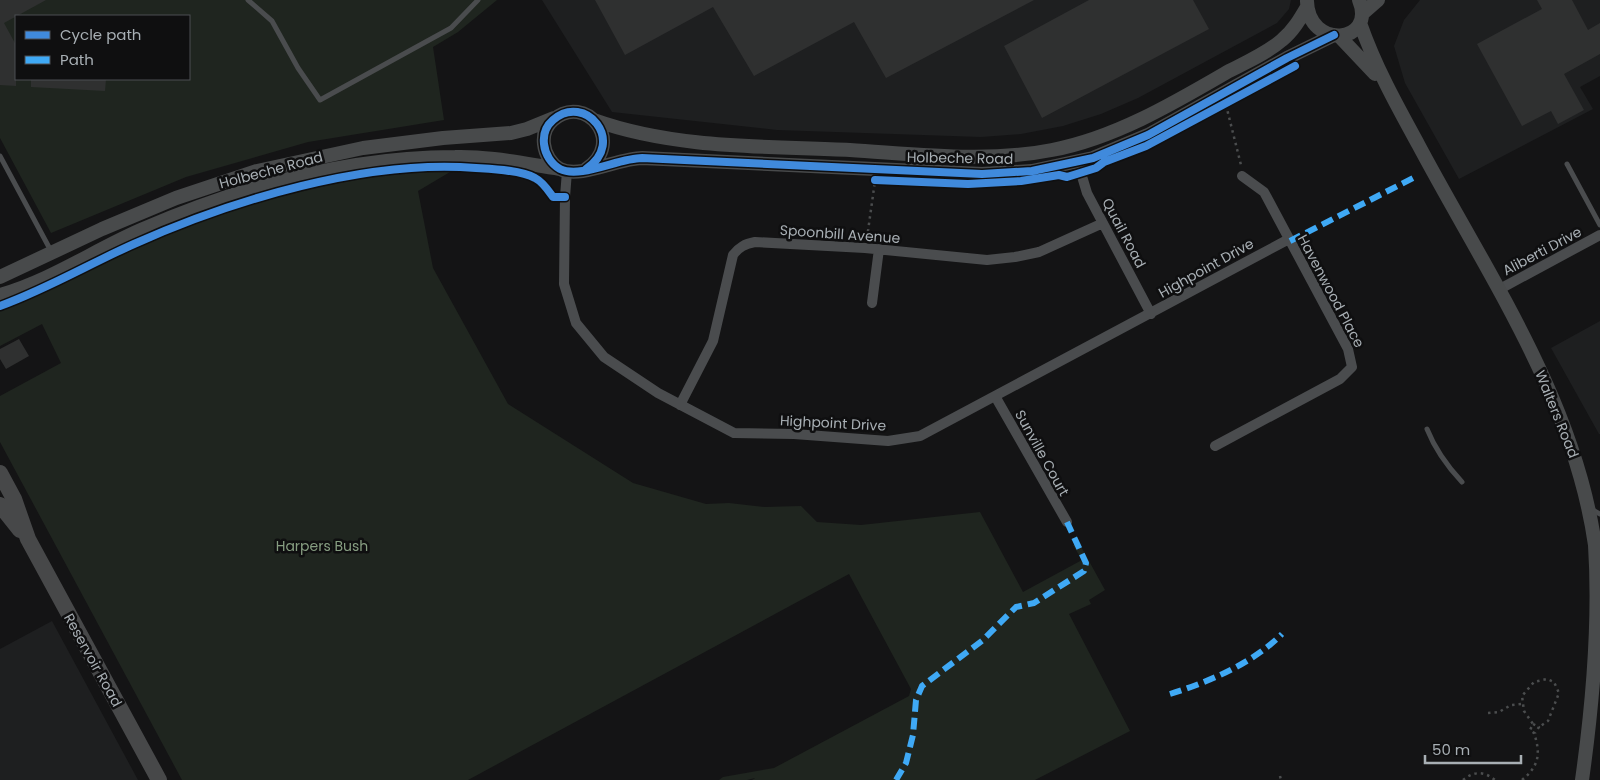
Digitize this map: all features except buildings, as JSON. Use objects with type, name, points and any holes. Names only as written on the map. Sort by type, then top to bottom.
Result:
[{"type":"main road","name":"Reservoir Road","points":[[0,473],[14,499],[28,539],[159,780]]},
{"type":"main road","name":"Reservoir Road","points":[[0,505],[28,539]]},
{"type":"street","points":[[1360,12],[1378,0]]},
{"type":"street","name":"Holbeche Road","points":[[594,120],[652,136],[730,144],[937,155],[996,155],[1052,150],[1072,146],[1136,121],[1200,88],[1276,45],[1293,28],[1307,4]]},
{"type":"street","name":"Walters Road","points":[[1307,4],[1313,22],[1319,29],[1337,36],[1384,83]]},
{"type":"street","name":"Holbeche Road","points":[[586,169],[621,160],[642,158],[982,174],[1032,170],[1078,163],[1148,134],[1337,36],[1355,30],[1360,12]]},
{"type":"street","name":"Walters Road","points":[[1360,12],[1384,83],[1537,364],[1561,418],[1594,511],[1599,593],[1598,653],[1593,717],[1582,780]]},
{"type":"street","points":[[577,112],[594,120],[600,128],[603,146],[600,156],[586,169],[564,170],[548,157],[544,140],[546,131],[557,116],[577,112]]},
{"type":"street","name":"Holbeche Road","points":[[0,277],[102,229],[176,198],[257,171],[363,148],[443,138],[511,133],[527,129],[557,116]]},
{"type":"street","name":"Holbeche Road","points":[[0,295],[36,282],[113,243],[192,209],[293,179],[399,159],[456,156],[564,170]]},
{"type":"street","name":"Quail Road","points":[[1078,163],[1087,192],[1151,314]]},
{"type":"street","name":"Highpoint Drive","points":[[564,170],[564,284],[576,323],[604,357],[680,405],[734,433],[794,434],[888,441],[920,436],[1289,239]]},
{"type":"street","name":"Havenwood Place","points":[[1215,446],[1340,379],[1352,367],[1348,350],[1264,192],[1242,176]]},
{"type":"street","name":"Spoonbill Avenue","points":[[680,405],[713,341],[730,264],[738,248],[755,242],[879,249],[987,260],[1001,259],[1055,246],[1103,223]]},
{"type":"street","name":"Aliberti Drive","points":[[1498,290],[1600,235]]},
{"type":"street","points":[[872,303],[879,249]]},
{"type":"street","name":"Sunville Court","points":[[995,396],[1067,522]]},
{"type":"lane","points":[[248,0],[272,21],[298,68],[320,100],[451,28],[478,0]]},
{"type":"lane","points":[[0,156],[52,253]]},
{"type":"lane","points":[[1567,164],[1600,225]]},
{"type":"lane","points":[[1427,429],[1434,446],[1449,469],[1462,482]]},
{"type":"path","points":[[1234,98],[1222,105],[1240,158],[1242,176]]},
{"type":"path","points":[[865,248],[875,180],[884,180]]},
{"type":"path","points":[[1534,733],[1539,731],[1539,727],[1548,721],[1557,700],[1558,687],[1547,678],[1534,682],[1522,696],[1522,704],[1533,724],[1539,727]]},
{"type":"path","points":[[1488,713],[1499,712],[1510,706],[1522,704]]},
{"type":"path","points":[[1523,780],[1537,764],[1539,758],[1534,733],[1530,730],[1533,724]]},
{"type":"path","points":[[1463,780],[1477,772],[1484,772],[1495,780]]},
{"type":"shaded area","points":[[542,0],[1291,0],[1289,9],[1277,23],[1138,98],[1101,114],[1063,126],[1021,134],[981,137],[777,130],[612,112]]},
{"type":"shaded area","points":[[1420,0],[1600,0],[1600,76],[1580,87],[1593,109],[1459,179],[1405,83],[1394,46],[1404,20]]},
{"type":"shaded area","points":[[1600,321],[1600,434],[1599,434],[1551,348]]},
{"type":"shaded area","points":[[52,621],[138,780],[0,780],[0,649]]},
{"type":"green space","points":[[0,0],[497,0],[458,32],[433,47],[444,120],[308,142],[186,177],[51,233],[0,138]]},
{"type":"green space","name":"Harpers Bush","points":[[455,169],[418,191],[433,268],[508,404],[633,483],[706,504],[729,503],[765,507],[801,506],[817,522],[861,525],[980,512],[1023,592],[1082,560],[1073,545],[1079,543],[1105,590],[1089,600],[1091,604],[1069,614],[1130,731],[1035,780],[752,780],[755,778],[747,780],[719,780],[723,777],[774,768],[909,696],[911,689],[849,574],[468,780],[182,780],[0,442],[0,396],[61,363],[42,324],[0,346],[0,311],[38,295],[150,238],[238,205],[332,180],[394,171]]},
{"type":"marked path","points":[[1290,241],[1417,176]]},
{"type":"marked path","points":[[896,780],[906,763],[913,735],[916,700],[922,686],[983,640],[1016,607],[1034,603],[1084,571],[1086,563],[1067,522]]},
{"type":"marked path","points":[[1170,694],[1200,684],[1244,663],[1282,634]]},
{"type":"cycle path","points":[[586,169],[598,158],[603,146],[602,134],[597,124],[588,116],[577,112],[565,113],[548,125],[544,141],[551,162],[560,169],[568,171],[578,172],[642,158],[982,174],[1032,171],[1093,158],[1148,135],[1287,58],[1334,35]]},
{"type":"cycle path","points":[[875,180],[968,184],[1021,181],[1059,175],[1067,177],[1096,168],[1104,162],[1146,146],[1295,66]]},
{"type":"cycle path","points":[[0,306],[34,292],[134,244],[213,212],[301,186],[346,176],[434,167],[498,169],[529,175],[545,186],[553,197],[565,197]]}]
